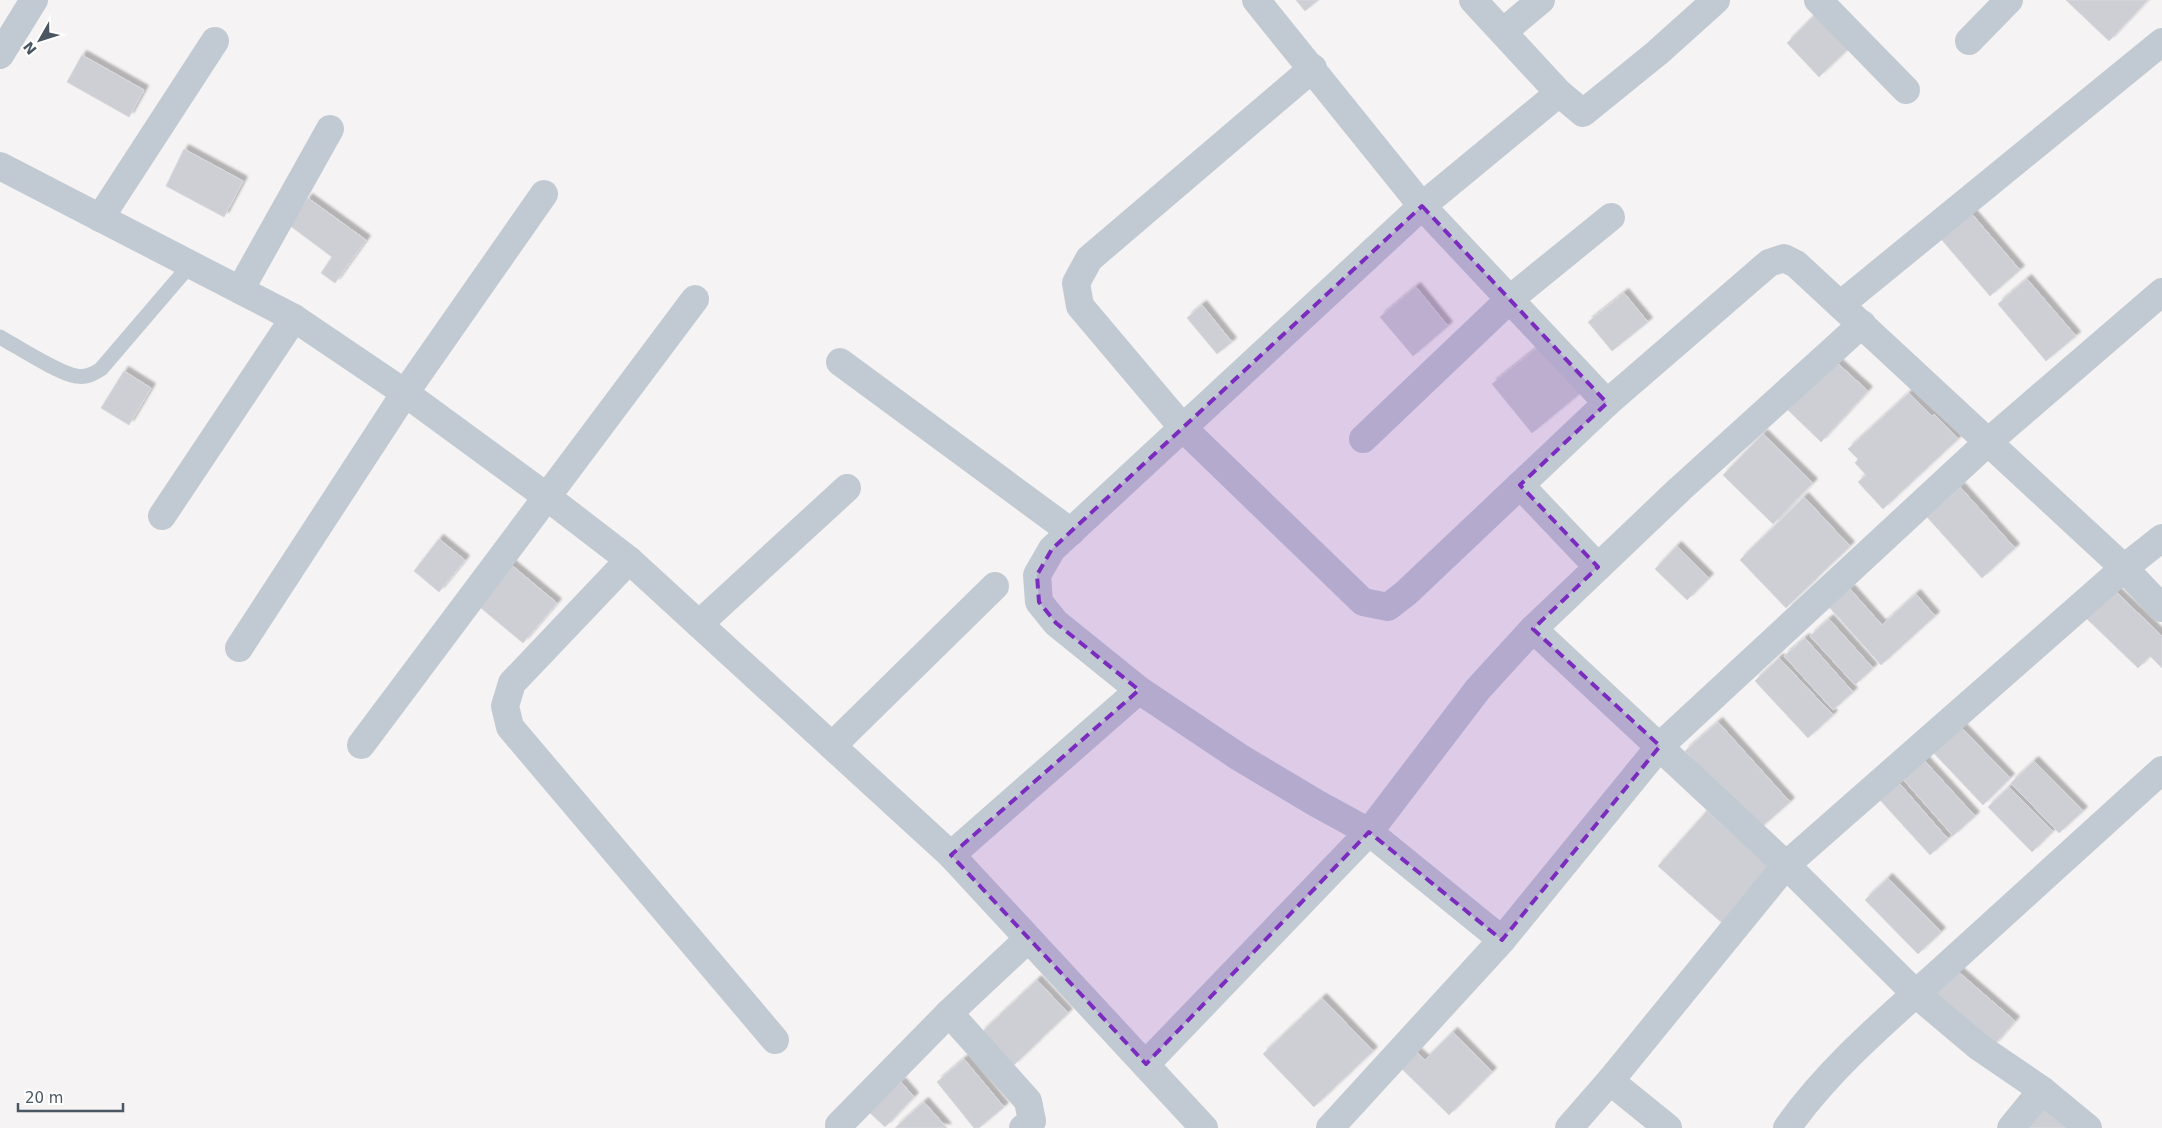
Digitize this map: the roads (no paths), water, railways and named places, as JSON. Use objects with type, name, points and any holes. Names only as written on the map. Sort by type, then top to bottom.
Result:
[{"type":"street","points":[[0,55],[34,0]]},
{"type":"street","points":[[1256,0],[1313,68],[1422,206],[1607,403]]},
{"type":"street","points":[[1473,0],[1558,93],[1583,113],[1716,0]]},
{"type":"street","points":[[1503,32],[1541,0]]},
{"type":"street","points":[[1818,0],[1906,90]]},
{"type":"street","points":[[1969,41],[2009,0]]},
{"type":"street","points":[[100,218],[215,40]]},
{"type":"street","points":[[1840,305],[2162,42]]},
{"type":"street","points":[[1313,68],[1089,259],[1076,283],[1080,306],[1183,428],[1363,602],[1388,607],[1406,593],[1607,403],[1769,263],[1784,258],[1796,264],[1862,324],[2124,568],[2162,608]]},
{"type":"street","points":[[1502,940],[1369,832],[1239,757],[1139,690],[1056,623],[1039,602],[1037,575],[1052,549],[1422,206],[1558,93]]},
{"type":"street","points":[[240,290],[330,129]]},
{"type":"street","points":[[0,166],[294,318],[405,393],[629,560],[952,855],[1204,1128]]},
{"type":"street","points":[[239,648],[405,393],[544,194]]},
{"type":"street","points":[[1363,439],[1510,299],[1611,217]]},
{"type":"street","points":[[1330,1128],[1502,940],[1660,746],[1988,442],[2162,292]]},
{"type":"street","points":[[361,745],[695,299]]},
{"type":"street","points":[[162,516],[294,318]]},
{"type":"street","points":[[1146,1064],[1369,832],[1478,689],[1533,629],[1680,489],[1862,324]]},
{"type":"street","points":[[840,362],[1071,532]]},
{"type":"street","points":[[1520,485],[1598,567]]},
{"type":"street","points":[[698,624],[848,488]]},
{"type":"street","points":[[1569,1128],[1610,1081],[1786,865],[2124,568],[2162,538]]},
{"type":"street","points":[[629,560],[512,684],[505,706],[510,727],[775,1040]]},
{"type":"street","points":[[832,746],[994,586]]},
{"type":"street","points":[[1533,629],[1786,865],[1916,994],[1979,1047],[2042,1090],[2088,1128]]},
{"type":"street","points":[[952,855],[1139,690]]},
{"type":"street","points":[[1787,1128],[1843,1063],[2162,770]]},
{"type":"street","points":[[839,1125],[949,1013],[1028,939]]},
{"type":"street","points":[[949,1013],[1028,1101],[1032,1120],[1023,1128]]},
{"type":"street","points":[[1610,1081],[1668,1128]]},
{"type":"street","points":[[2011,1128],[2042,1090]]},
{"type":"lane","points":[[0,337],[63,372],[76,376],[88,376],[101,369],[190,265]]}]
